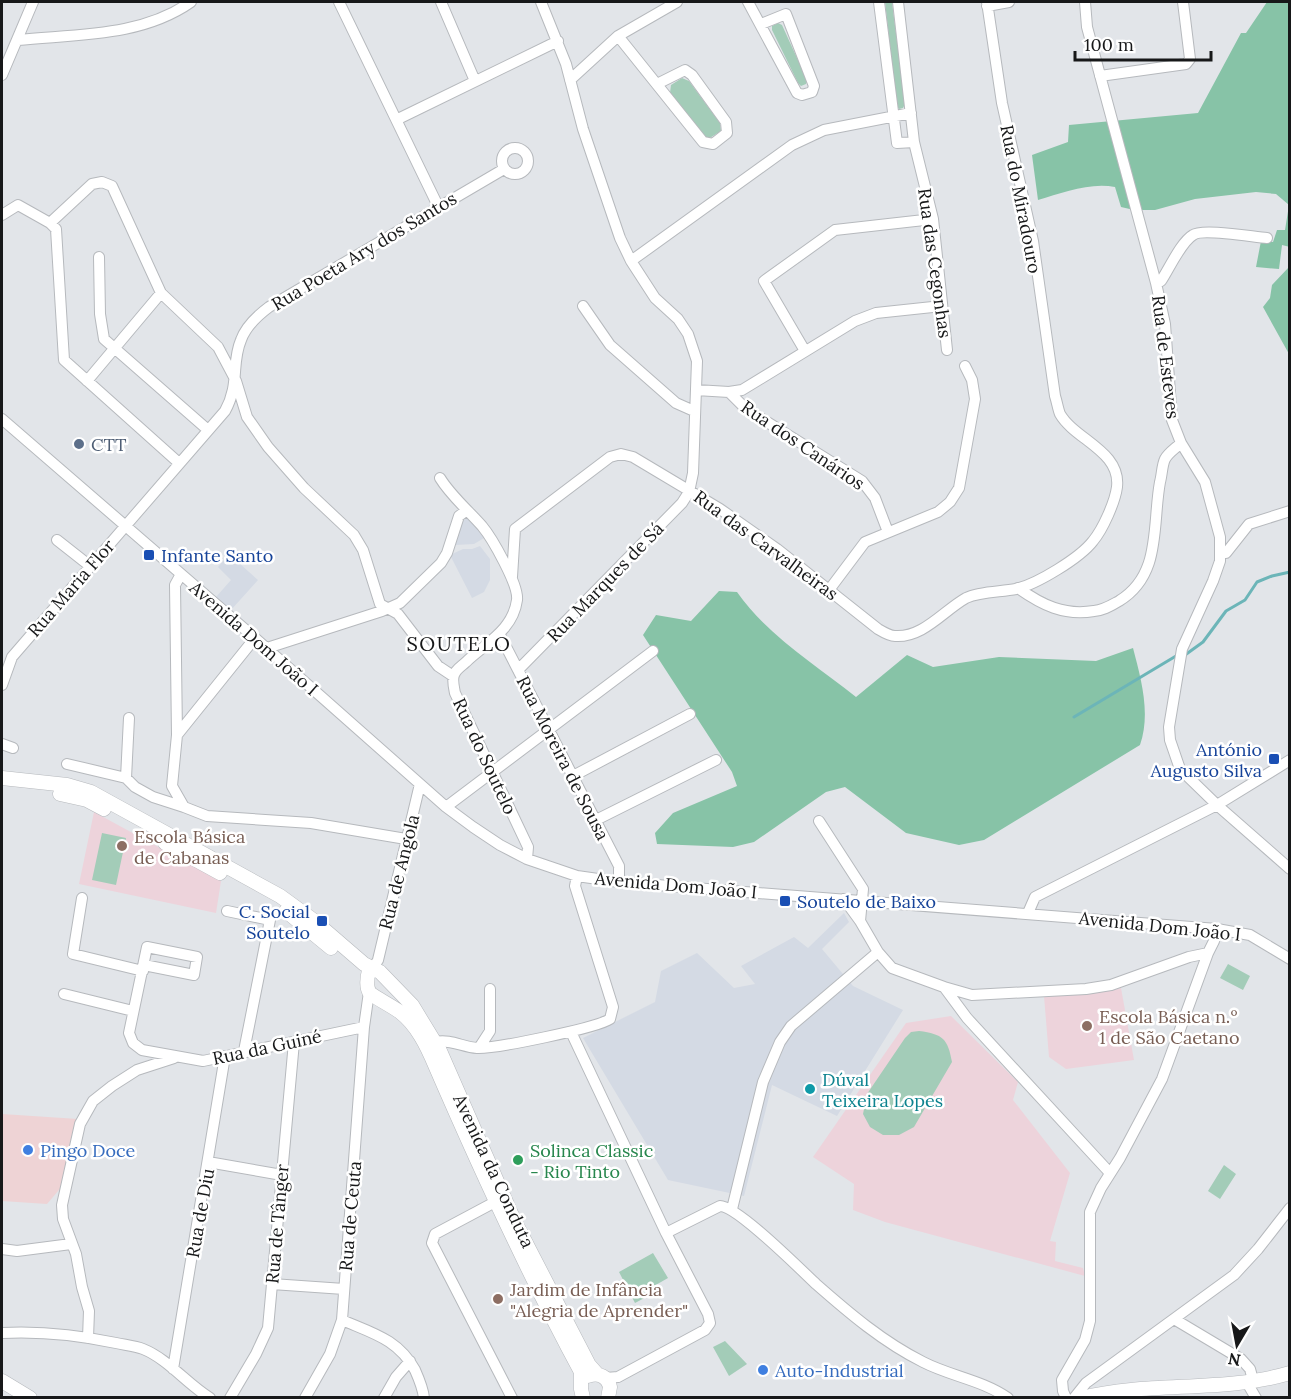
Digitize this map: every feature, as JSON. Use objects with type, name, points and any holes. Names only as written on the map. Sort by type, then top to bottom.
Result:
[{"type":"main road","points":[[2,778],[67,786],[92,792],[280,896],[374,969]]},
{"type":"main road","points":[[2,788],[74,796],[97,806],[276,904],[374,969]]},
{"type":"main road","name":"Rua de Angola","points":[[372,998],[383,995],[384,990],[374,969]]},
{"type":"main road","name":"Avenida da Conduta","points":[[374,969],[412,1005],[436,1042],[514,1220],[588,1364],[608,1387]]},
{"type":"main road","name":"Avenida da Conduta","points":[[372,998],[390,1004],[408,1019],[426,1047],[495,1203],[581,1372],[580,1392]]},
{"type":"main road","points":[[1082,1398],[1249,1380],[1290,1373]]},
{"type":"main road","points":[[580,1392],[588,1376],[608,1387]]},
{"type":"main road","points":[[2,1381],[30,1398]]},
{"type":"street","points":[[2,75],[33,2]]},
{"type":"street","points":[[18,40],[126,29],[157,21],[191,2]]},
{"type":"street","points":[[339,2],[398,119],[438,206]]},
{"type":"street","points":[[441,2],[475,81]]},
{"type":"street","name":"Rua das Carvalheiras","points":[[541,2],[558,41],[583,129],[620,238],[655,298],[678,319],[688,334],[697,361],[693,472],[689,492],[720,509],[758,536],[878,629],[893,637],[915,634],[968,597],[1018,588],[1063,566],[1093,541],[1113,503],[1117,485],[1115,470],[1107,456],[1060,414]]},
{"type":"street","points":[[570,80],[618,36],[677,2]]},
{"type":"street","points":[[748,2],[797,93],[802,95],[812,92],[814,86],[786,14],[761,24]]},
{"type":"street","points":[[879,2],[897,143],[914,142]]},
{"type":"street","name":"Rua das Cegonhas","points":[[898,2],[914,142],[933,219],[947,350]]},
{"type":"street","name":"Rua do Miradouro","points":[[1009,2],[987,4],[1002,103],[1033,241],[1037,282],[1055,396],[1060,414]]},
{"type":"street","name":"Rua de Esteves","points":[[1085,2],[1087,27],[1165,324],[1170,365],[1172,420],[1181,443],[1205,482],[1220,537],[1220,561],[1182,649],[1168,727],[1170,740],[1180,769],[1216,804],[1288,865]]},
{"type":"street","points":[[1100,76],[1186,64],[1190,59],[1183,2]]},
{"type":"street","points":[[618,36],[703,142],[713,144],[727,133],[726,122],[692,75],[685,70],[657,84]]},
{"type":"street","points":[[398,119],[558,41]]},
{"type":"street","points":[[632,261],[792,145],[824,130],[911,113]]},
{"type":"street","name":"Rua Poeta Ary dos Santos","points":[[125,525],[225,411],[231,400],[236,381],[239,343],[259,315],[268,307],[504,169]]},
{"type":"street","points":[[51,223],[92,184],[102,182],[112,186],[161,293],[218,347],[236,381],[247,417],[268,447],[303,488],[354,535],[363,550],[380,604],[398,614],[438,666],[453,676]]},
{"type":"street","points":[[2,215],[18,205],[51,223],[56,229],[64,360],[179,463]]},
{"type":"street","points":[[805,351],[764,281],[835,230],[933,219]]},
{"type":"street","points":[[1156,283],[1161,281],[1187,239],[1194,233],[1267,238]]},
{"type":"street","points":[[99,257],[100,314],[104,339],[208,430]]},
{"type":"street","points":[[87,381],[161,293]]},
{"type":"street","points":[[583,306],[610,345],[676,403],[694,411]]},
{"type":"street","points":[[696,390],[729,392],[742,390],[855,321],[876,313],[942,306]]},
{"type":"street","points":[[829,590],[865,542],[938,512],[950,502],[959,488],[975,399],[972,380],[964,366]]},
{"type":"street","name":"Rua dos Canários","points":[[729,392],[746,409],[862,481],[875,498],[888,532]]},
{"type":"street","name":"Avenida Dom João I","points":[[2,419],[267,648],[446,807],[500,845],[527,859],[577,876],[619,882],[1217,929],[1250,935],[1290,958]]},
{"type":"street","points":[[1018,588],[1039,603],[1078,614],[1105,610],[1129,595],[1147,573],[1155,548],[1157,499],[1164,460],[1181,443]]},
{"type":"street","points":[[512,577],[515,529],[610,457],[621,454],[633,457],[689,492]]},
{"type":"street","points":[[440,478],[447,489],[484,528],[512,577],[517,598],[511,619],[500,635]]},
{"type":"street","name":"Rua Marques de Sá","points":[[518,670],[682,503],[689,492]]},
{"type":"street","points":[[267,648],[389,609],[400,603],[441,563],[447,553],[459,516],[466,510]]},
{"type":"street","points":[[1220,553],[1226,553],[1249,524],[1290,511]]},
{"type":"street","name":"Rua Maria Flor","points":[[2,684],[12,657],[125,525]]},
{"type":"street","points":[[57,540],[90,566]]},
{"type":"street","points":[[181,574],[175,585],[177,735],[172,786],[184,807]]},
{"type":"street","name":"Rua Moreira de Sousa","points":[[500,635],[619,866],[619,882]]},
{"type":"street","name":"Rua do Soutelo","points":[[500,635],[456,670],[453,676],[455,693],[528,847],[527,859]]},
{"type":"street","points":[[177,735],[255,638]]},
{"type":"street","points":[[446,807],[653,651]]},
{"type":"street","points":[[175,695],[183,705],[196,709]]},
{"type":"street","points":[[573,776],[690,714]]},
{"type":"street","points":[[126,778],[129,718]]},
{"type":"street","points":[[2,744],[13,748]]},
{"type":"street","points":[[596,820],[716,760]]},
{"type":"street","points":[[1028,914],[1035,897],[1216,804],[1290,760]]},
{"type":"street","points":[[67,764],[126,778],[135,787],[153,797],[207,816],[310,823],[406,839]]},
{"type":"street","name":"Rua de Angola","points":[[374,969],[420,784]]},
{"type":"street","points":[[153,797],[165,794],[172,786]]},
{"type":"street","points":[[819,821],[863,889],[860,921]]},
{"type":"street","points":[[436,1042],[444,1040],[479,1048],[571,1032],[605,1023],[610,1019],[613,1007],[575,886],[577,876]]},
{"type":"street","points":[[64,994],[133,1011],[143,968],[147,947],[197,957],[194,975],[143,968],[73,954],[82,898]]},
{"type":"street","points":[[844,899],[878,952],[892,968],[972,995],[1086,989],[1111,985],[1189,957],[1208,953]]},
{"type":"street","points":[[227,911],[270,920],[244,1051]]},
{"type":"street","points":[[1055,1398],[1084,1340],[1090,1321],[1090,1212],[1162,1079],[1217,929]]},
{"type":"street","points":[[732,1209],[763,1082],[780,1042],[791,1026],[878,952]]},
{"type":"street","points":[[944,987],[967,1018],[1110,1173]]},
{"type":"street","points":[[479,1048],[490,1030],[490,989]]},
{"type":"street","name":"Rua de Angola","points":[[364,1027],[372,998]]},
{"type":"street","name":"Rua da Guiné","points":[[133,1011],[129,1033],[133,1043],[142,1050],[203,1061],[364,1027]]},
{"type":"street","name":"Rua de Ceuta","points":[[304,1398],[330,1354],[342,1320],[364,1027]]},
{"type":"street","points":[[571,1032],[666,1233],[708,1314],[710,1323],[705,1330],[608,1387]]},
{"type":"street","name":"Rua de Tânger","points":[[230,1398],[265,1337],[294,1042]]},
{"type":"street","name":"Rua de Diu","points":[[173,1369],[225,1056]]},
{"type":"street","points":[[88,1338],[89,1311],[76,1254],[63,1219],[62,1205],[80,1124],[93,1101],[137,1070],[177,1057]]},
{"type":"street","points":[[208,1162],[282,1175]]},
{"type":"street","points":[[495,1203],[435,1234],[432,1243],[512,1398]]},
{"type":"street","points":[[666,1233],[720,1206],[732,1209],[830,1296],[866,1326],[899,1349],[925,1364],[993,1389],[1008,1398]]},
{"type":"street","points":[[1074,1398],[1086,1383],[1234,1275],[1290,1208]]},
{"type":"street","points":[[2,1250],[17,1251],[71,1244]]},
{"type":"street","points":[[272,1284],[344,1289]]},
{"type":"street","points":[[1174,1319],[1240,1359],[1250,1369],[1249,1380],[1256,1398]]},
{"type":"street","points":[[342,1320],[389,1340],[402,1351],[410,1361],[424,1398]]},
{"type":"street","points":[[2,1333],[34,1332],[88,1338],[143,1349],[210,1398]]},
{"type":"street","points":[[384,1398],[396,1377],[410,1361]]},
{"type":"street","points":[[1062,1380],[1066,1398]]},
{"type":"shaded area","points":[[467,518],[471,519],[484,538],[474,544],[455,545],[461,522]]},
{"type":"shaded area","points":[[480,546],[490,559],[490,580],[484,592],[472,598],[450,555],[463,549]]},
{"type":"shaded area","points":[[229,554],[258,580],[231,610],[216,597],[231,580],[218,567]]},
{"type":"shaded area","name":"Escola Básica de Cabanas","points":[[94,812],[221,881],[216,913],[79,884]]},
{"type":"shaded area","points":[[844,913],[849,922],[822,949],[853,986],[903,1010],[837,1116],[772,1085],[744,1196],[668,1180],[583,1038],[655,1002],[661,971],[697,953],[734,988],[755,984],[741,966],[794,937],[808,948]]},
{"type":"shaded area","name":"Escola Básica n.º 1 de São Caetano","points":[[1121,988],[1134,1060],[1066,1069],[1049,1057],[1044,996]]},
{"type":"shaded area","points":[[951,1016],[1018,1082],[1013,1100],[1070,1173],[1050,1241],[1056,1242],[1055,1261],[1083,1268],[1085,1276],[885,1222],[853,1210],[854,1184],[813,1157],[906,1023]]},
{"type":"shaded area","points":[[2,1114],[78,1119],[64,1184],[47,1204],[2,1201]]},
{"type":"green space","points":[[885,2],[892,2],[905,104],[899,109],[897,106]]},
{"type":"green space","points":[[1267,2],[1289,2],[1290,247],[1282,245],[1279,269],[1256,267],[1261,241],[1273,242],[1277,230],[1285,230],[1289,205],[1276,194],[1256,192],[1195,199],[1155,210],[1134,210],[1121,207],[1115,187],[1105,186],[1076,189],[1038,200],[1032,155],[1068,142],[1069,125],[1198,113],[1241,33],[1246,33]]},
{"type":"green space","points":[[778,23],[782,25],[807,80],[806,84],[801,86],[798,83],[772,30],[772,26]]},
{"type":"green space","points":[[682,78],[689,81],[720,123],[721,131],[708,139],[670,93],[671,85]]},
{"type":"green space","points":[[1289,267],[1289,354],[1263,307],[1270,298],[1272,285]]},
{"type":"green space","points":[[719,591],[737,592],[762,622],[856,697],[907,655],[933,667],[999,657],[1096,661],[1133,648],[1145,708],[1140,745],[984,840],[959,845],[906,833],[845,787],[826,792],[754,842],[733,847],[657,844],[655,833],[673,813],[737,786],[732,772],[643,635],[656,615],[691,621]]},
{"type":"green space","points":[[102,833],[126,838],[116,885],[92,880]]},
{"type":"green space","points":[[1228,964],[1250,976],[1243,990],[1220,978]]},
{"type":"green space","points":[[911,1032],[934,1034],[943,1039],[949,1048],[952,1062],[914,1127],[899,1135],[883,1135],[870,1127],[863,1114],[867,1094],[905,1038]]},
{"type":"green space","points":[[1224,1165],[1236,1174],[1220,1199],[1208,1191]]},
{"type":"green space","points":[[653,1253],[668,1278],[647,1290],[650,1295],[635,1303],[619,1272]]},
{"type":"green space","points":[[725,1341],[747,1364],[729,1376],[713,1347]]},
{"type":"waterway","points":[[1185,655],[1203,642],[1226,611],[1245,600],[1257,582],[1290,572]]},
{"type":"waterway","points":[[1074,717],[1176,656]]},
{"type":"place","name":"CTT","points":[[79,444]]},
{"type":"place","name":"Infante Santo","points":[[149,555]]},
{"type":"place","name":"António Augusto Silva","points":[[1274,759]]},
{"type":"place","name":"Escola Básica de Cabanas","points":[[122,846]]},
{"type":"place","name":"Soutelo de Baixo","points":[[785,901]]},
{"type":"place","name":"C. Social Soutelo","points":[[322,921]]},
{"type":"place","name":"Escola Básica n.º 1 de São Caetano","points":[[1087,1026]]},
{"type":"place","name":"Dúval Teixeira Lopes","points":[[810,1089]]},
{"type":"place","name":"Pingo Doce","points":[[28,1150]]},
{"type":"place","name":"Solinca Classic - Rio Tinto","points":[[518,1160]]},
{"type":"place","name":"Jardim de Infância \"Alegria de Aprender\"","points":[[498,1299]]},
{"type":"place","name":"Auto-Industrial","points":[[763,1370]]},
{"type":"district","name":"SOUTELO","points":[[459,643]]}]
